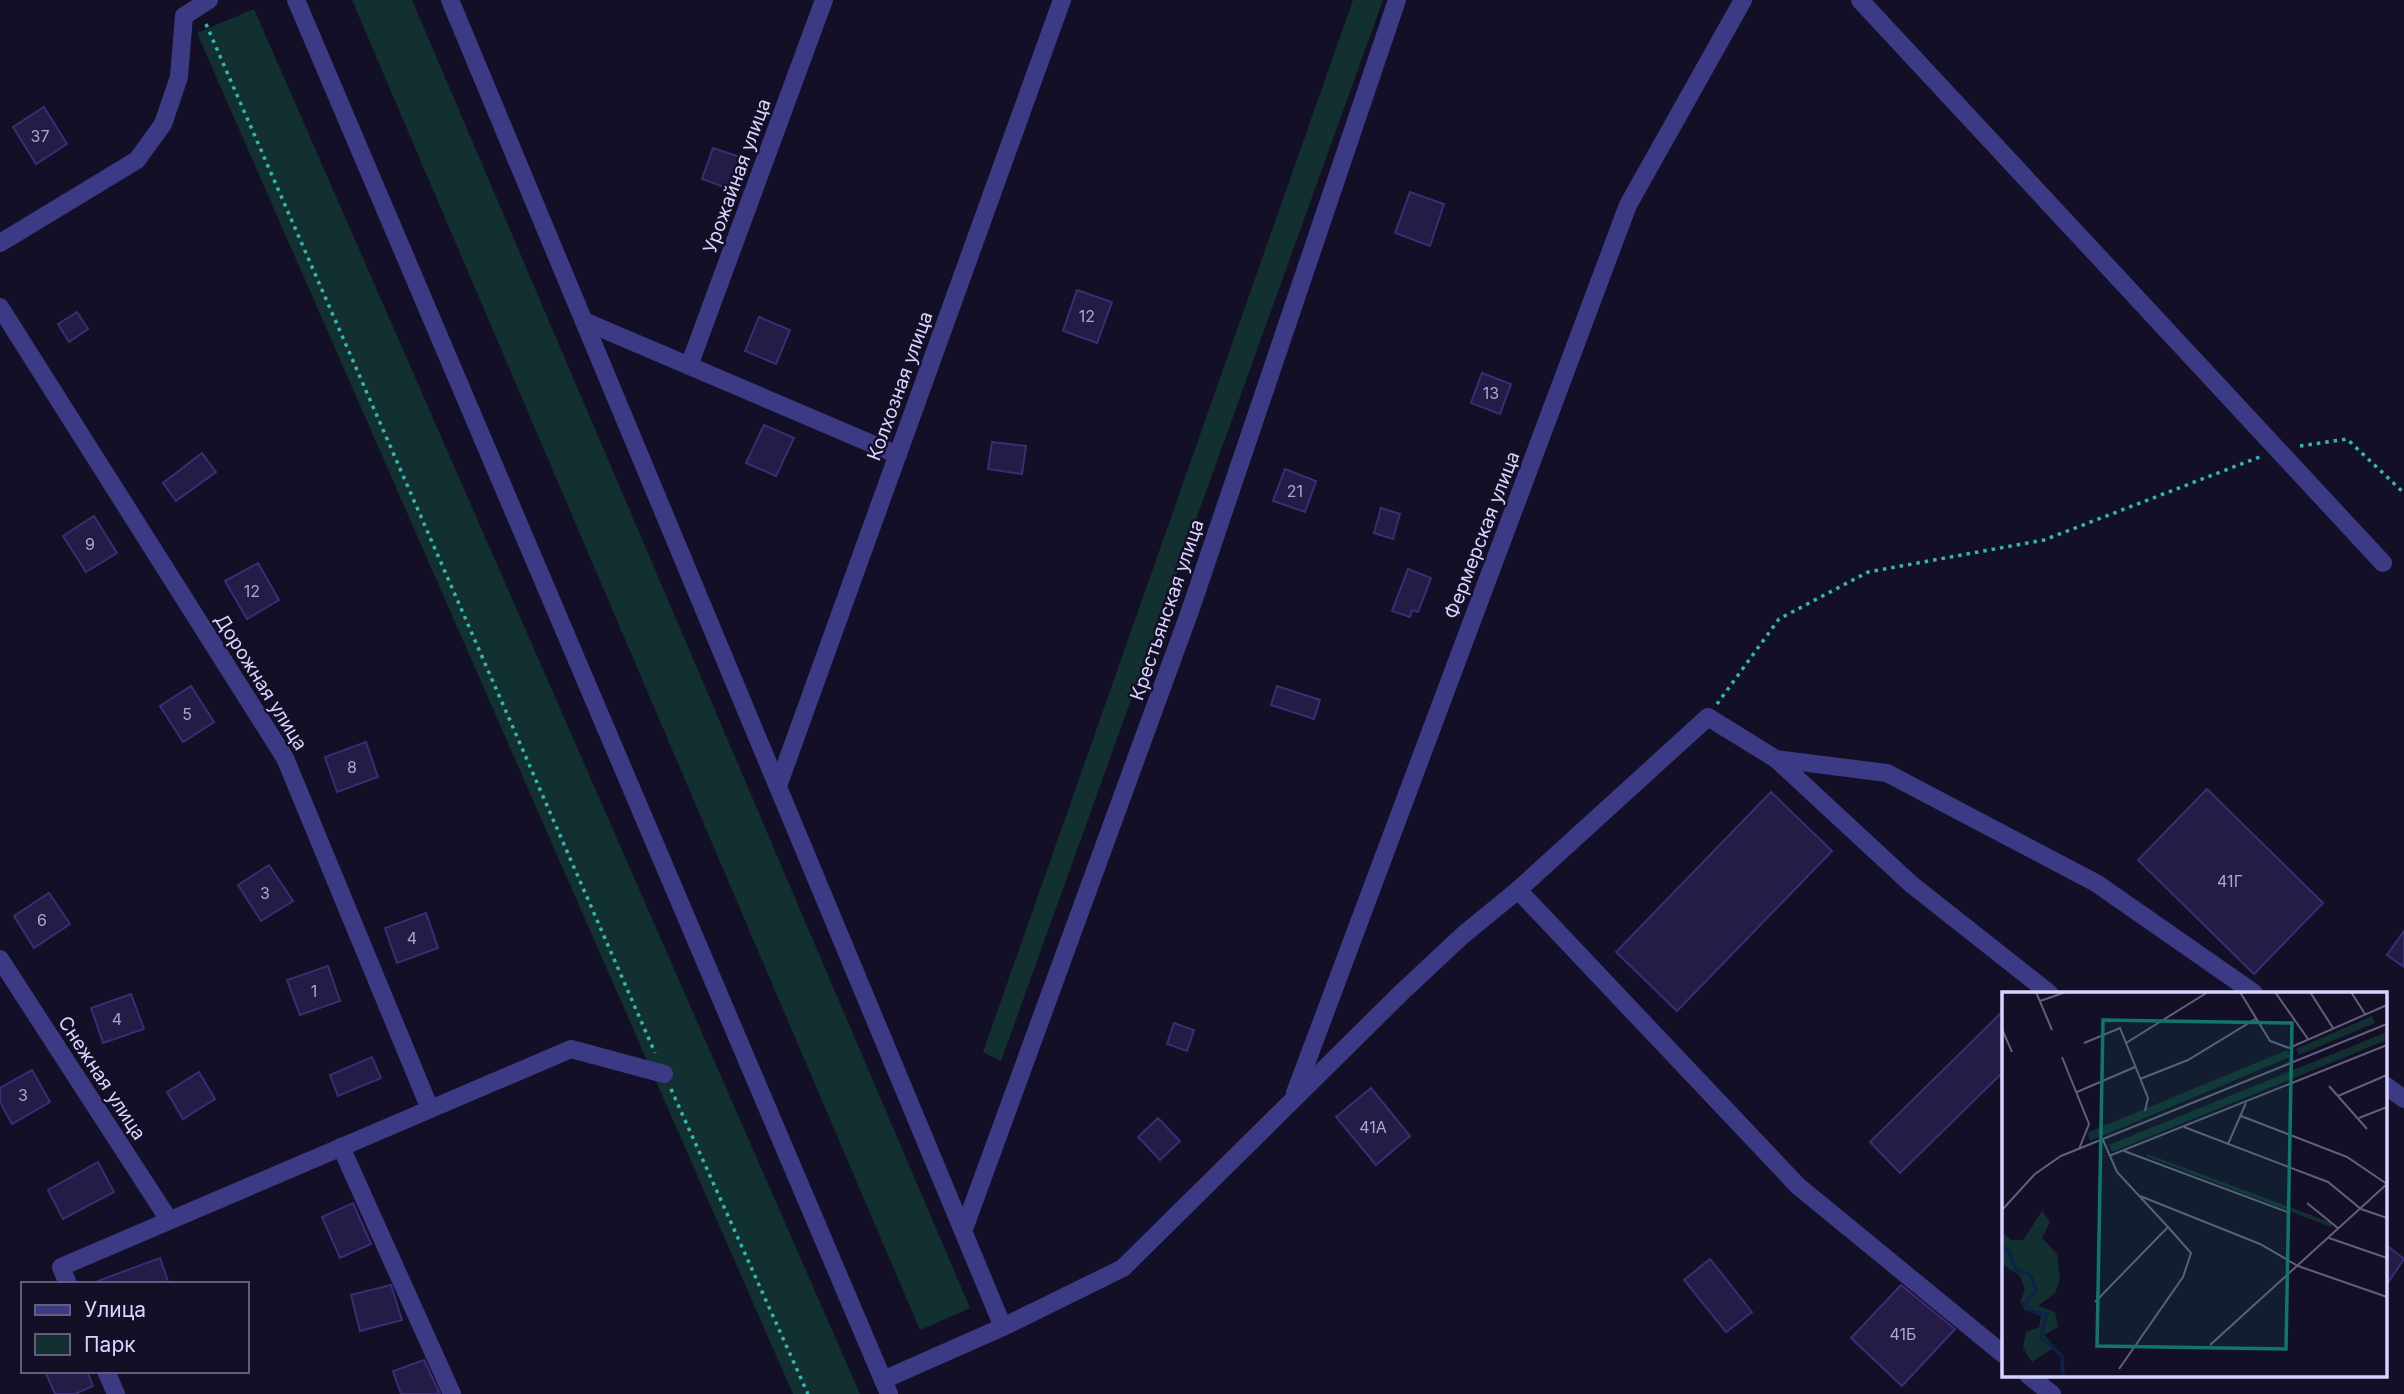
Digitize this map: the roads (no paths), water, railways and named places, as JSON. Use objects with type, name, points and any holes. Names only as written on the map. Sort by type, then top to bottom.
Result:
[{"type":"street","points":[[296,0],[886,1387],[1123,1268],[1418,976],[1518,890],[1708,717],[1776,759],[1911,884],[2048,992]]},
{"type":"street","points":[[450,0],[1003,1327]]},
{"type":"street","name":"Урожайная улица","points":[[689,366],[824,0]]},
{"type":"street","name":"Колхозная улица","points":[[778,786],[1062,0]]},
{"type":"street","name":"Крестьянская улица","points":[[964,1229],[1190,611],[1397,0]]},
{"type":"street","name":"Фермерская улица","points":[[1293,1099],[1628,205],[1743,0]]},
{"type":"street","points":[[1860,0],[2383,563]]},
{"type":"street","points":[[0,243],[137,160],[163,124],[179,77],[192,5]]},
{"type":"street","name":"Дорожная улица","points":[[0,306],[285,758],[430,1109]]},
{"type":"street","points":[[584,321],[898,455]]},
{"type":"street","points":[[1776,759],[1887,773],[2095,883],[2253,992]]},
{"type":"street","points":[[1518,890],[1798,1186],[2002,1353]]},
{"type":"street","name":"Снежная улица","points":[[0,959],[169,1220]]},
{"type":"street","points":[[67,1282],[61,1267],[571,1049],[664,1074]]},
{"type":"street","points":[[2386,1086],[2404,1099]]},
{"type":"street","points":[[341,1147],[452,1394]]},
{"type":"street","points":[[107,1373],[116,1394]]},
{"type":"street","points":[[2029,1376],[2052,1394]]}]
